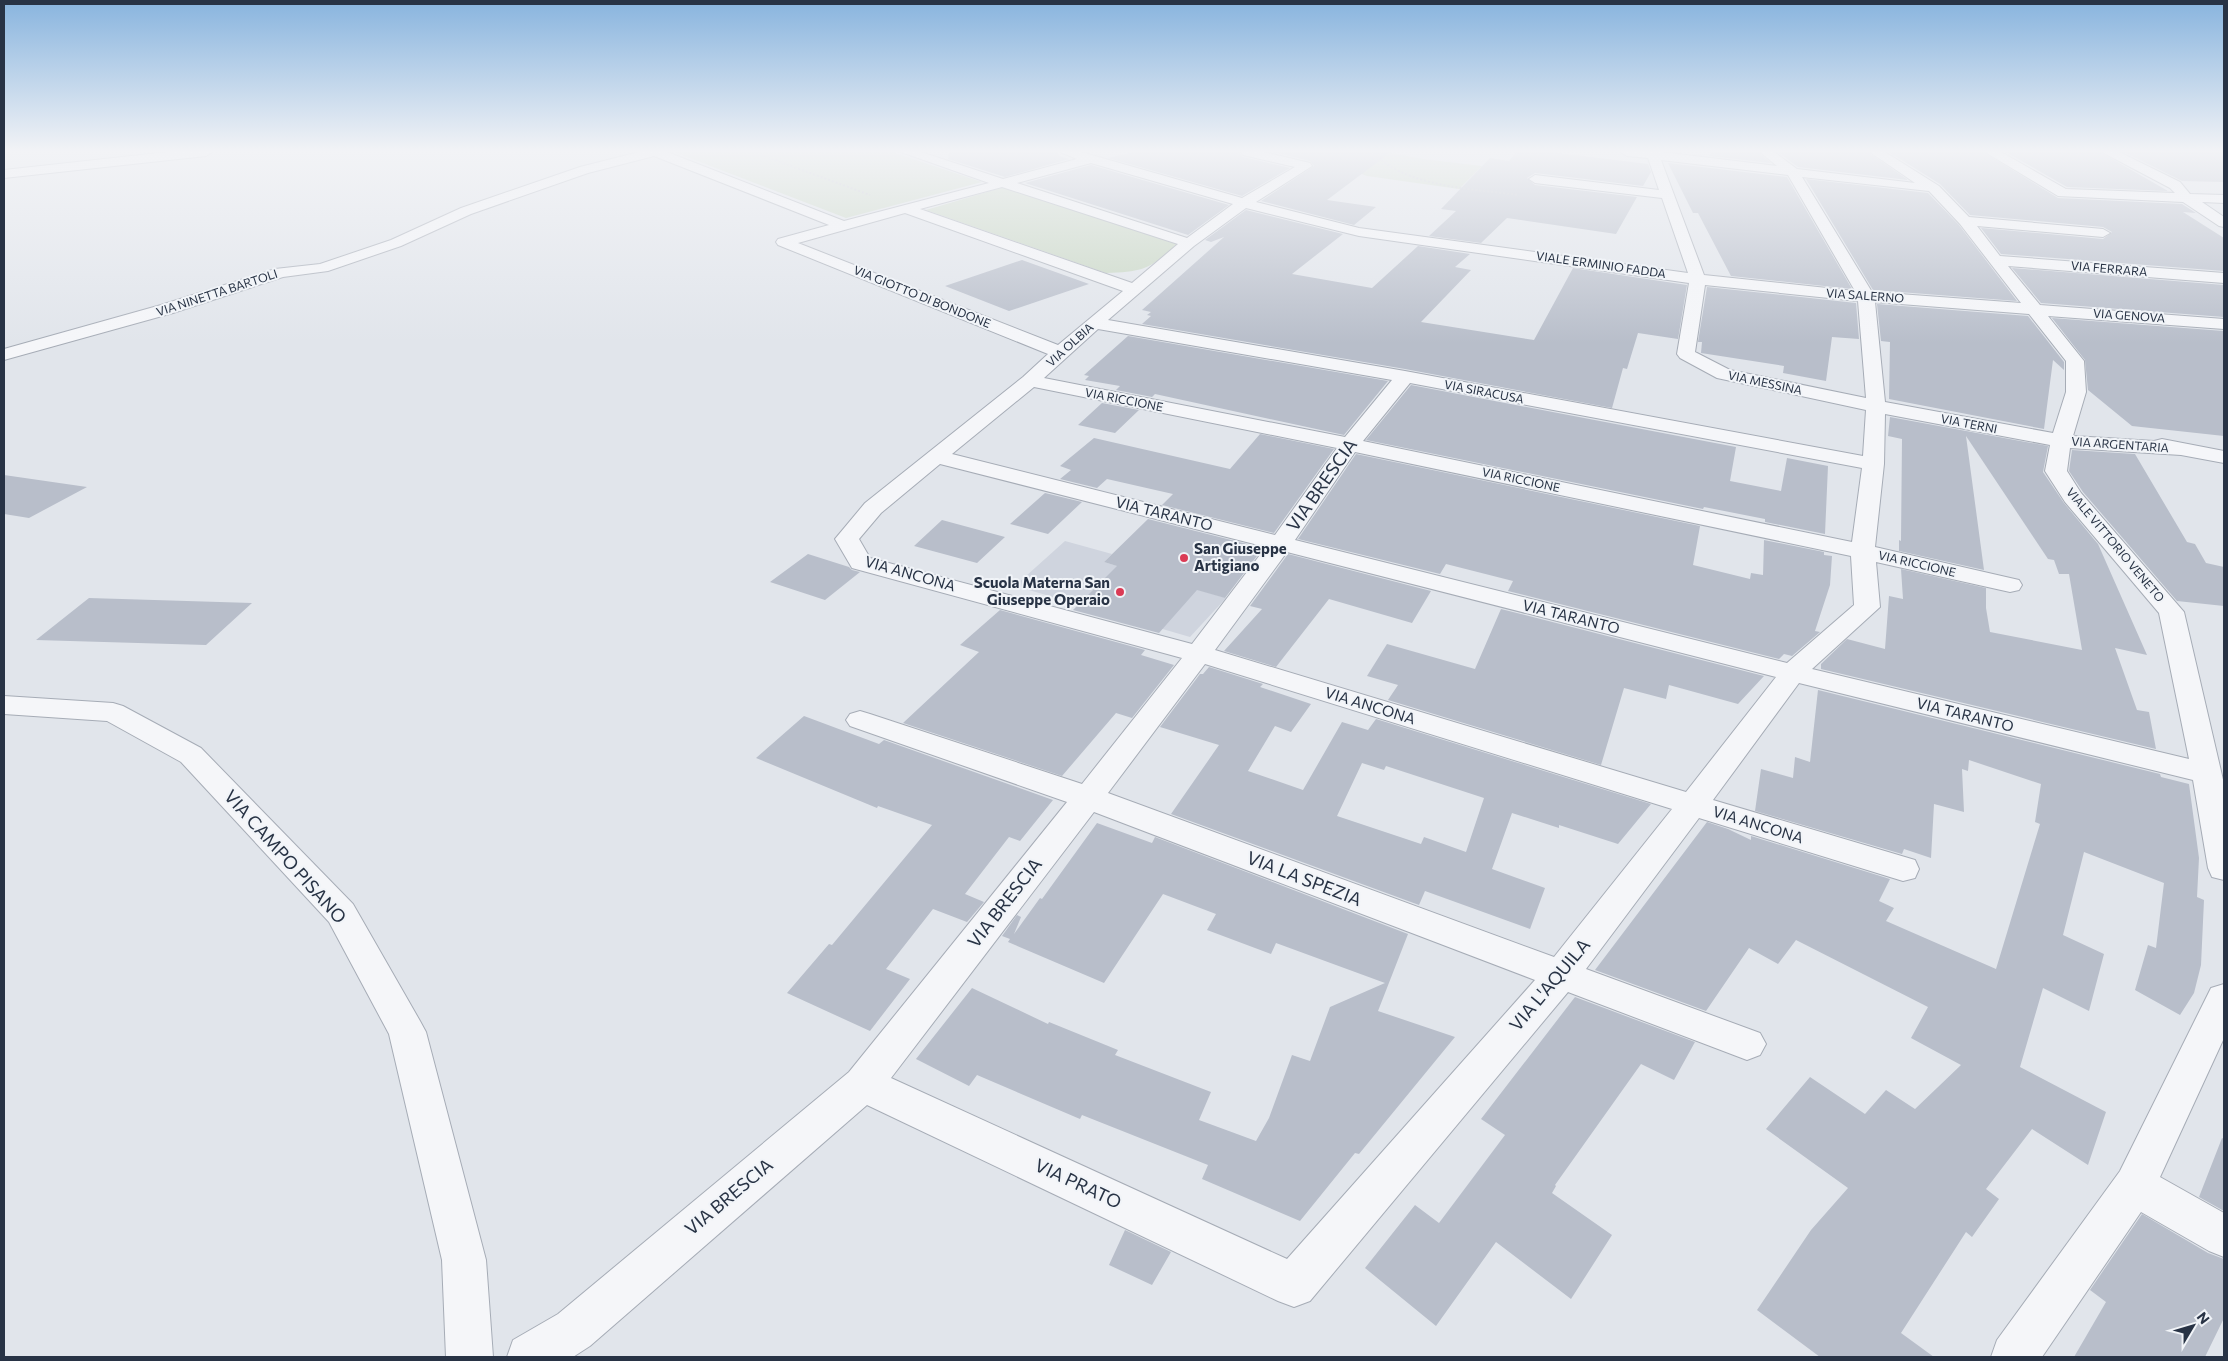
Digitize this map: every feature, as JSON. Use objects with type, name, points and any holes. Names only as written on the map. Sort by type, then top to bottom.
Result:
[{"type":"street","name":"VIA NINETTA BARTOLI","points":[[4,355],[167,309],[281,272],[322,268],[396,243],[456,216]]},
{"type":"street","points":[[816,216],[843,226],[882,216]]},
{"type":"street","points":[[925,216],[1134,289]]},
{"type":"street","points":[[1103,216],[1189,243]]},
{"type":"street","name":"VIA OLBIA","points":[[847,539],[873,508],[1030,381],[1060,352],[1189,243],[1227,216]]},
{"type":"street","name":"VIALE ERMINIO FADDA","points":[[1294,216],[1359,232],[1698,279]]},
{"type":"street","name":"VIA MESSINA","points":[[1675,216],[1698,279],[1686,354],[1724,374],[1876,406]]},
{"type":"street","points":[[1819,216],[1866,296],[1876,406],[1873,464],[1863,551]]},
{"type":"street","name":"VIALE VITTORIO VENETO","points":[[1960,216],[2075,362],[2076,392],[2056,471],[2073,497],[2171,612],[2206,773],[2224,868]]},
{"type":"street","points":[[2213,216],[2224,223]]},
{"type":"street","points":[[1965,221],[2103,233]]},
{"type":"street","name":"VIA GIOTTO DI BONDONE","points":[[843,226],[784,242],[1060,352]]},
{"type":"street","name":"VIA FERRARA","points":[[1995,260],[2224,278]]},
{"type":"street","name":"VIA SALERNO","points":[[1698,279],[1866,296],[2033,309]]},
{"type":"street","name":"VIA GENOVA","points":[[2033,309],[2224,324]]},
{"type":"street","name":"VIA SIRACUSA","points":[[1095,323],[1405,377],[1873,464]]},
{"type":"street","name":"VIA BRESCIA","points":[[530,1357],[574,1330],[863,1084],[1199,654],[1281,544],[1350,444],[1405,377]]},
{"type":"street","name":"VIA RICCIONE","points":[[1030,381],[1350,444],[1863,551],[2010,586]]},
{"type":"street","name":"VIA TERNI","points":[[1876,406],[2065,431]]},
{"type":"street","name":"VIA ARGENTARIA","points":[[2065,431],[2224,457]]},
{"type":"street","name":"VIA TARANTO","points":[[938,457],[1792,673],[2206,773]]},
{"type":"street","name":"VIA ANCONA","points":[[847,539],[861,563],[1199,654],[1903,869]]},
{"type":"street","name":"VIA L'AQUILA","points":[[1294,1285],[1560,976],[1779,693],[1792,673],[1867,607],[1863,551]]},
{"type":"street","name":"VIA CAMPO PISANO","points":[[4,705],[113,712],[191,755],[341,913],[407,1032],[464,1260],[470,1357]]},
{"type":"street","name":"VIA LA SPEZIA","points":[[860,720],[1088,798],[1560,976],[1747,1044]]},
{"type":"street","points":[[2014,1357],[2135,1185],[2224,999]]},
{"type":"street","name":"VIA PRATO","points":[[863,1084],[1294,1285]]},
{"type":"street","points":[[2135,1185],[2224,1236]]},
{"type":"shaded area","name":"Scuola Materna San Giuseppe Operaio","points":[[1065,541],[1112,554],[1104,562],[1226,598],[1190,637],[1015,586]]},
{"type":"green space","points":[[840,216],[855,216],[846,218]]},
{"type":"green space","points":[[942,216],[1092,216],[1179,244],[1161,259],[1139,270],[1106,273]]},
{"type":"building","points":[[1127,216],[1215,216],[1188,235]]},
{"type":"building","points":[[1238,216],[1268,216],[1343,234],[1292,274],[1372,288],[1418,246],[1470,254],[1455,267],[1471,270],[1421,322],[1534,340],[1573,268],[1687,285],[1678,339],[1638,333],[1627,369],[1623,368],[1612,408],[1405,369],[1142,324],[1151,316],[1147,315],[1151,312],[1142,310],[1224,237],[1211,242],[1205,240]]},
{"type":"building","points":[[1317,216],[1366,216],[1354,225]]},
{"type":"building","points":[[1451,216],[1626,216],[1616,234],[1507,218],[1481,243],[1429,236]]},
{"type":"building","points":[[1699,216],[1809,216],[1852,289],[1731,276]]},
{"type":"building","points":[[1828,216],[1950,216],[2017,301],[1873,290]]},
{"type":"building","points":[[1976,216],[2189,216],[2224,238],[2224,271],[2001,254],[1981,228],[2103,239],[2112,232],[2103,227]]},
{"type":"building","points":[[1022,260],[1089,284],[1009,311],[945,286]]},
{"type":"building","points":[[2012,268],[2224,285],[2224,317],[2041,303]]},
{"type":"building","points":[[1707,287],[1856,303],[1859,339],[1832,337],[1826,381],[1783,373],[1784,366],[1701,353],[1702,342],[1698,342]]},
{"type":"building","points":[[1877,304],[2028,316],[2064,362],[2064,370],[2053,360],[2044,429],[1889,399],[1890,342],[1881,341]]},
{"type":"building","points":[[2052,318],[2224,331],[2224,436],[2132,426],[2088,390],[2085,360]]},
{"type":"building","points":[[1128,336],[1388,381],[1344,435],[1155,394],[1152,397],[1116,390],[1120,386],[1085,380],[1089,376],[1084,375]]},
{"type":"building","points":[[1411,385],[1736,447],[1730,481],[1781,491],[1787,458],[1828,466],[1825,534],[1765,522],[1765,519],[1704,507],[1703,509],[1366,440]]},
{"type":"building","points":[[1102,403],[1139,410],[1115,433],[1078,425]]},
{"type":"building","points":[[1890,417],[2048,446],[2043,472],[2064,503],[2098,544],[2147,655],[2115,648],[2137,710],[2149,712],[2156,749],[1821,669],[1821,664],[1847,639],[1885,649],[1889,596],[1903,599],[1901,569],[1986,588],[1986,608],[1990,632],[2082,650],[2069,574],[2059,574],[2054,560],[2048,559],[1966,436],[1984,570],[1899,551],[1899,540],[1901,541],[1902,439],[1888,436]]},
{"type":"building","points":[[1260,434],[1334,449],[1274,533],[1162,505],[1173,494],[1107,479],[1097,488],[1060,479],[1071,470],[1060,466],[1094,438],[1230,469]]},
{"type":"building","points":[[2072,450],[2135,454],[2187,542],[2195,544],[2206,563],[2224,567],[2224,606],[2177,601],[2083,492],[2069,471]]},
{"type":"building","points":[[1356,454],[1700,526],[1693,565],[1750,579],[1751,573],[1763,575],[1764,540],[1824,552],[1824,555],[1832,556],[1830,585],[1815,631],[1820,632],[1792,656],[1784,654],[1779,659],[1508,591],[1513,581],[1446,564],[1440,574],[1298,539]]},
{"type":"building","points":[[4,475],[87,487],[29,518],[4,514]]},
{"type":"building","points":[[1045,493],[1082,502],[1048,534],[1010,524]]},
{"type":"building","points":[[1148,519],[1263,548],[1225,598],[1197,590],[1159,633],[1073,610],[1117,566],[1104,562]]},
{"type":"building","points":[[942,520],[1005,537],[977,563],[914,546]]},
{"type":"building","points":[[808,554],[860,572],[825,600],[770,582]]},
{"type":"building","points":[[1288,554],[1431,591],[1412,623],[1329,599],[1276,667],[1224,651],[1262,609],[1250,606]]},
{"type":"building","points":[[89,598],[252,603],[206,645],[36,640]]},
{"type":"building","points":[[1501,609],[1764,676],[1738,704],[1669,685],[1666,699],[1624,688],[1601,765],[1388,700],[1398,685],[1367,676],[1387,644],[1475,669]]},
{"type":"building","points":[[1000,610],[1145,650],[1141,655],[1174,665],[1132,718],[1116,713],[1062,776],[903,723],[979,652],[960,645]]},
{"type":"building","points":[[1209,667],[1263,684],[1260,687],[1311,704],[1291,732],[1275,726],[1248,771],[1303,790],[1342,722],[1368,730],[1376,719],[1651,804],[1618,844],[1559,825],[1559,828],[1512,813],[1492,869],[1545,888],[1530,929],[1425,891],[1419,905],[1171,814],[1219,745],[1160,727],[1200,674],[1203,674]],"holes":[[[1362,763],[1384,770],[1386,766],[1484,798],[1466,852],[1424,837],[1421,844],[1337,816]]]},
{"type":"building","points":[[1818,690],[2160,774],[2161,777],[2189,784],[2199,858],[2197,897],[2204,900],[2201,965],[2194,993],[2180,1015],[2135,990],[2148,945],[2156,948],[2164,883],[2084,852],[2063,935],[2104,954],[2089,1011],[2043,988],[2020,1067],[2106,1112],[2088,1165],[2032,1129],[1986,1189],[1999,1199],[1972,1237],[1966,1232],[1901,1333],[1934,1357],[1820,1357],[1757,1310],[1811,1230],[1848,1188],[1766,1129],[1810,1077],[1865,1114],[1886,1090],[1915,1109],[1961,1065],[1911,1038],[1928,1007],[1796,940],[1778,964],[1749,948],[1706,1011],[1595,970],[1707,822],[1751,840],[1751,836],[1890,879],[1879,901],[1894,908],[1886,921],[1996,969],[2040,824],[2035,822],[2041,784],[1969,760],[1968,771],[1962,769],[1964,812],[1934,804],[1931,858],[1904,849],[1902,854],[1755,811],[1761,769],[1793,778],[1795,757],[1810,762]]},
{"type":"building","points":[[804,716],[879,744],[884,740],[1053,800],[1020,841],[1009,837],[965,894],[984,902],[967,922],[933,909],[886,969],[910,979],[870,1031],[787,993],[829,944],[832,945],[932,825],[878,806],[877,808],[756,758]]},
{"type":"building","points":[[1097,823],[1152,843],[1155,837],[1408,934],[1378,1011],[1455,1037],[1359,1154],[1355,1153],[1300,1221],[1202,1179],[1208,1165],[1082,1115],[1080,1119],[977,1075],[969,1086],[916,1059],[972,988],[1048,1024],[1049,1022],[1118,1050],[1115,1055],[1211,1092],[1199,1120],[1256,1141],[1269,1118],[1292,1055],[1310,1061],[1330,1007],[1385,983],[1276,943],[1271,954],[1207,930],[1216,914],[1163,894],[1104,983],[1008,942],[1010,939],[1002,936],[1017,915],[1021,917],[1014,934]]},
{"type":"building","points":[[1575,997],[1695,1042],[1674,1080],[1641,1064],[1555,1185],[1552,1193],[1612,1235],[1571,1299],[1496,1242],[1436,1326],[1365,1268],[1415,1205],[1439,1223],[1505,1135],[1481,1119]]},
{"type":"building","points":[[2222,1138],[2224,1139],[2224,1211],[2199,1197]]},
{"type":"building","points":[[2142,1214],[2208,1253],[2224,1259],[2224,1318],[2205,1357],[2074,1357],[2106,1302],[2090,1290]]},
{"type":"building","points":[[1125,1230],[1171,1252],[1152,1285],[1109,1265]]},
{"type":"place","name":"San Giuseppe Artigiano","points":[[1184,558]]},
{"type":"place","name":"Scuola Materna San Giuseppe Operaio","points":[[1120,592]]}]
